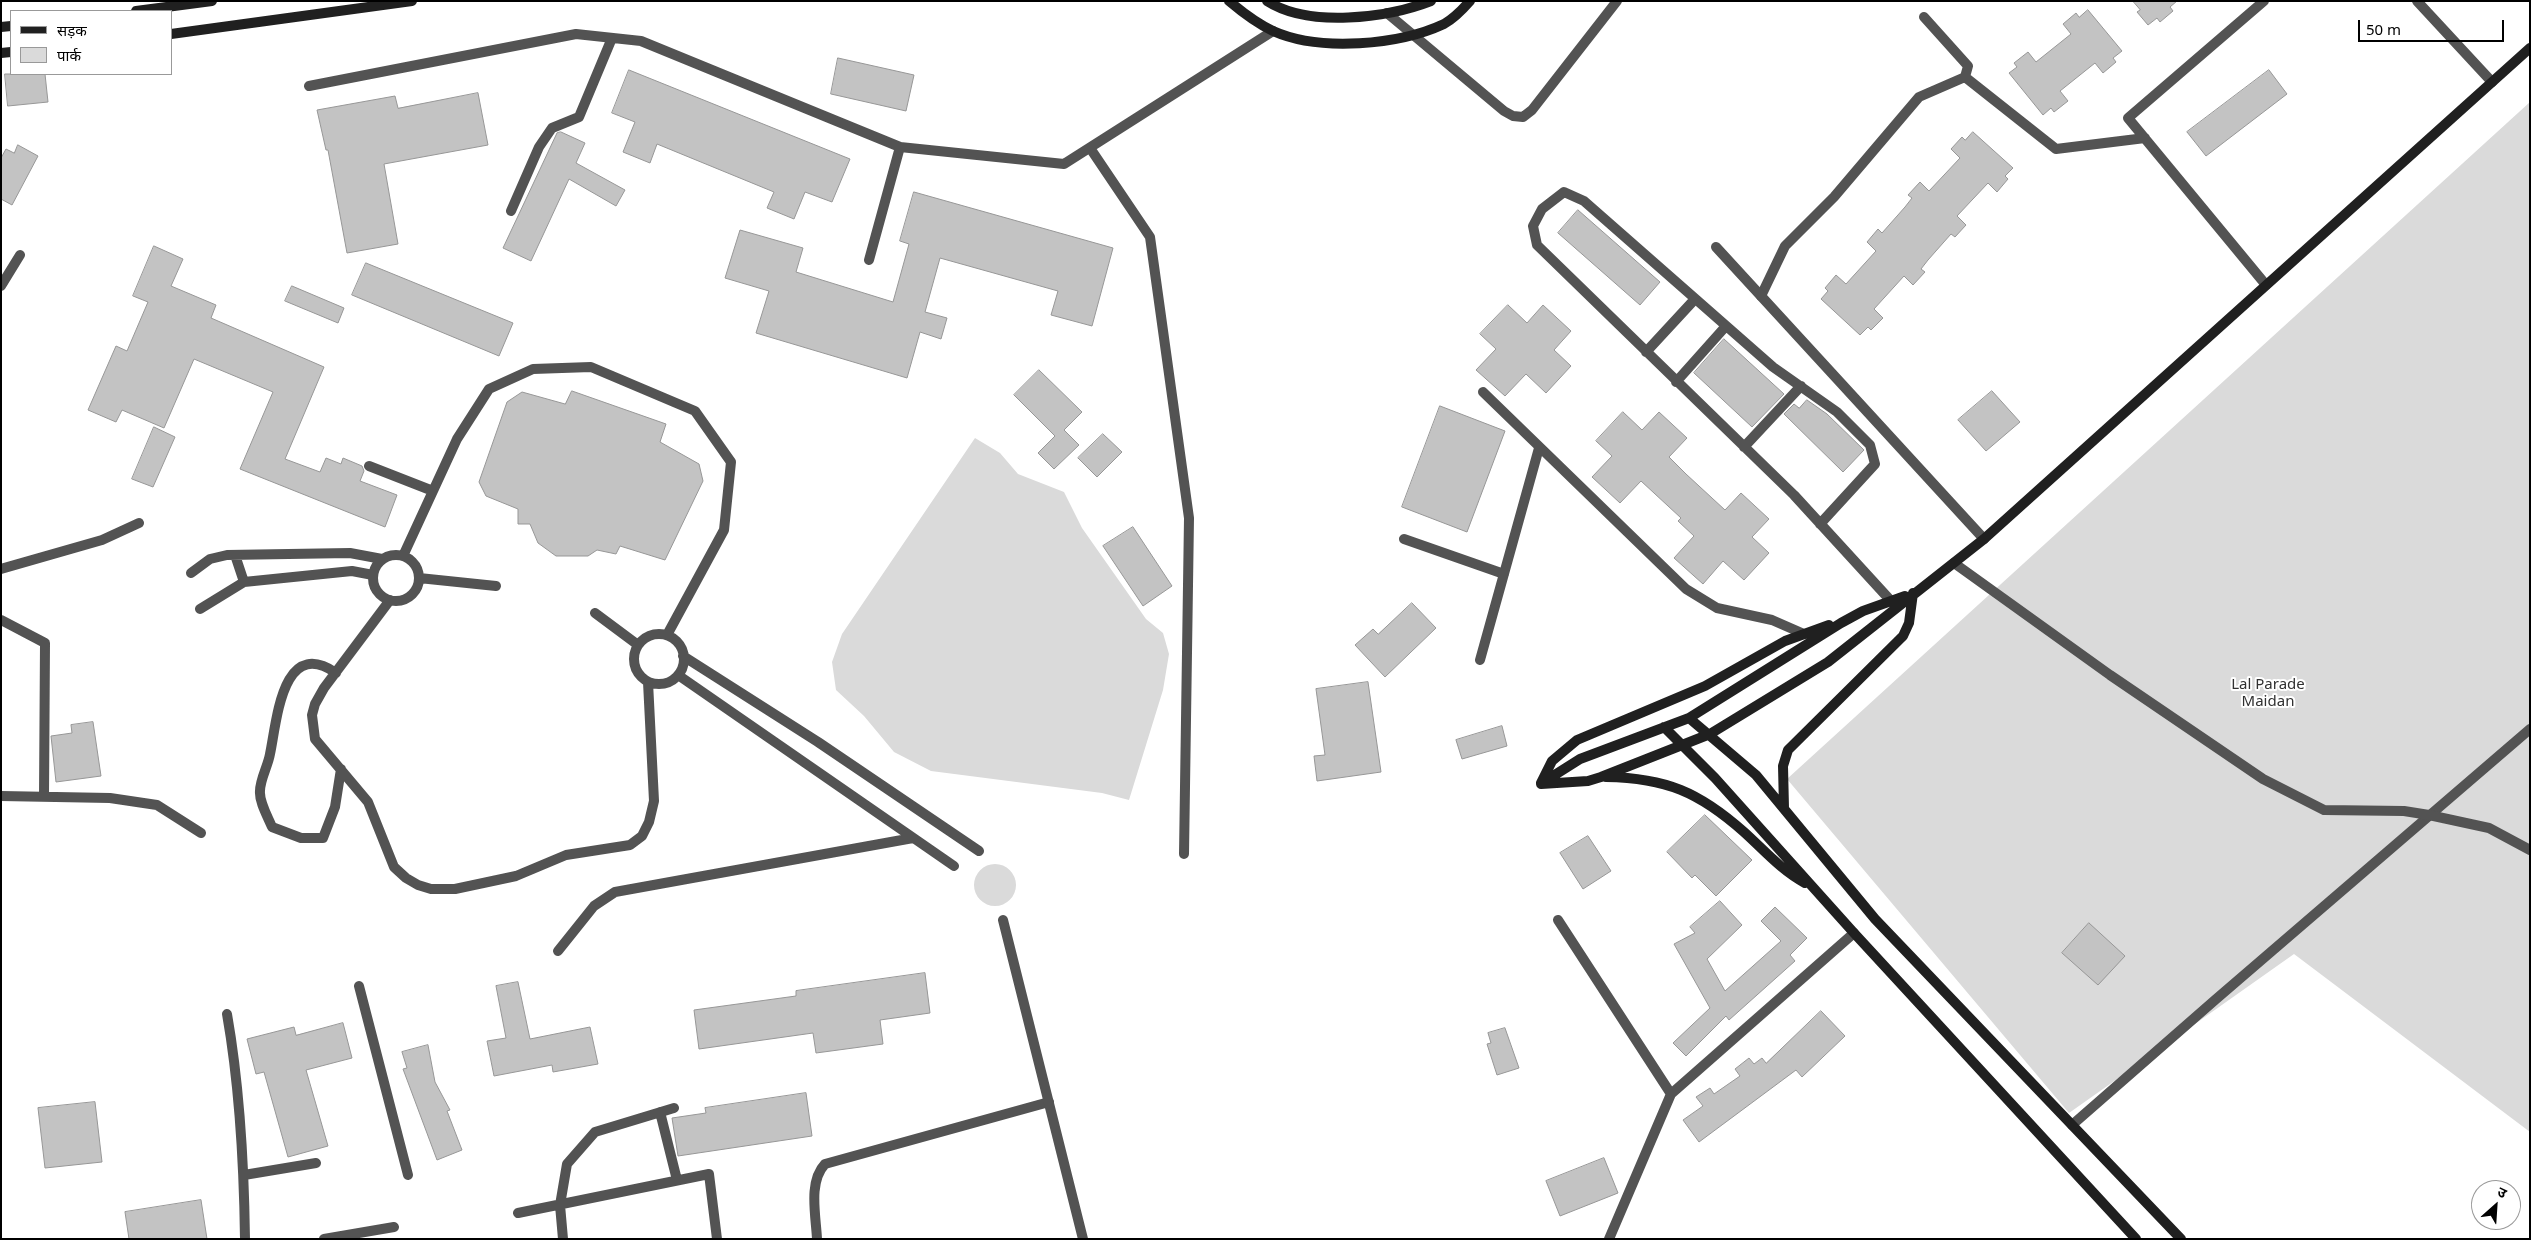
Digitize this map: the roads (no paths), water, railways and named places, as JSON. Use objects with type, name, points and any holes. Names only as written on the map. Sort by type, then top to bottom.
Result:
[{"type":"main road","points":[[144,10],[212,1]]},
{"type":"main road","points":[[172,34],[412,1]]},
{"type":"main road","points":[[1229,1],[1273,31],[1306,41],[1351,44],[1414,35],[1446,23],[1470,1]]},
{"type":"main road","points":[[1267,1],[1292,13],[1351,17],[1410,9],[1431,1]]},
{"type":"main road","points":[[1541,784],[1588,781],[1682,746],[1710,734],[1828,662],[1984,538],[2530,48]]},
{"type":"main road","points":[[1541,784],[1552,761],[1577,740],[1705,686],[1785,641],[1913,593]]},
{"type":"main road","points":[[1784,808],[1783,766],[1788,750],[1903,636],[1909,623],[1913,593]]},
{"type":"main road","points":[[1541,784],[1580,759],[1689,718],[1850,618]]},
{"type":"main road","points":[[1689,718],[1756,775],[1875,919],[2181,1239]]},
{"type":"main road","points":[[1664,727],[1715,778],[1854,933],[2136,1239]]},
{"type":"main road","points":[[1601,777],[1638,778],[1672,785],[1701,800],[1742,830],[1788,874],[1812,887]]},
{"type":"street","points":[[1386,13],[1504,112],[1523,117],[1532,110],[1617,1]]},
{"type":"street","points":[[2264,1],[2128,118],[2266,285]]},
{"type":"street","points":[[2417,1],[2492,82]]},
{"type":"street","points":[[1924,17],[1968,66],[1965,77]]},
{"type":"street","points":[[309,86],[576,34],[641,41],[900,147],[1064,164],[1273,31]]},
{"type":"street","points":[[511,211],[539,147],[552,128],[580,117],[612,38]]},
{"type":"street","points":[[1965,77],[2056,149],[2145,138]]},
{"type":"street","points":[[1761,296],[1785,246],[1834,197],[1918,97],[1965,77]]},
{"type":"street","points":[[869,260],[900,147]]},
{"type":"street","points":[[1090,148],[1150,236],[1187,508],[1184,854]]},
{"type":"street","points":[[1820,524],[1875,464],[1870,445],[1837,412],[1773,368],[1584,200],[1564,192],[1542,209],[1532,226],[1537,245],[1820,524],[1891,601]]},
{"type":"street","points":[[1716,247],[1984,538]]},
{"type":"street","points":[[1,286],[20,255]]},
{"type":"street","points":[[1646,352],[1695,299]]},
{"type":"street","points":[[1676,382],[1726,326]]},
{"type":"street","points":[[403,556],[457,439],[489,390],[533,369],[591,367],[695,411],[731,462],[724,530],[668,635]]},
{"type":"street","points":[[1744,448],[1801,386]]},
{"type":"street","points":[[1483,392],[1686,589],[1717,608],[1772,620],[1804,634]]},
{"type":"street","points":[[1480,660],[1539,448]]},
{"type":"street","points":[[369,466],[433,492]]},
{"type":"street","points":[[1,569],[102,540],[139,523]]},
{"type":"street","points":[[1404,540],[1504,574]]},
{"type":"street","points":[[191,574],[210,559],[235,555],[350,553],[382,559]]},
{"type":"street","points":[[395,554],[403,556],[415,564],[420,578],[415,592],[409,598],[401,601],[390,600],[379,594],[374,587],[373,575],[382,559],[395,554]]},
{"type":"street","points":[[235,555],[244,582]]},
{"type":"street","points":[[1954,563],[2110,675],[2263,779],[2324,810],[2404,811],[2429,815],[2489,828],[2530,850]]},
{"type":"street","points":[[200,609],[244,582],[352,571],[373,575]]},
{"type":"street","points":[[420,578],[496,586]]},
{"type":"street","points":[[390,600],[315,704],[313,728],[315,739],[368,802],[394,867],[406,878],[431,889],[456,889],[516,876],[566,855],[630,845],[642,836],[649,822],[654,801],[648,682]]},
{"type":"street","points":[[595,613],[638,645]]},
{"type":"street","points":[[1,620],[45,643],[44,796]]},
{"type":"street","points":[[651,635],[668,635],[680,645],[683,656],[682,668],[678,675],[665,683],[648,682],[636,670],[634,653],[638,645],[651,635]]},
{"type":"street","points":[[683,656],[818,742],[978,851]]},
{"type":"street","points":[[336,673],[321,663],[306,664],[288,679],[280,700],[270,756],[260,792],[272,827],[301,838],[322,838],[335,807],[341,769]]},
{"type":"street","points":[[678,675],[954,866]]},
{"type":"street","points":[[2072,1125],[2530,729]]},
{"type":"street","points":[[1,796],[110,798],[157,805],[201,833]]},
{"type":"street","points":[[558,951],[594,906],[615,892],[913,838]]},
{"type":"street","points":[[1003,920],[1082,1239]]},
{"type":"street","points":[[1558,920],[1671,1094]]},
{"type":"street","points":[[1609,1239],[1671,1094],[1854,933]]},
{"type":"street","points":[[359,986],[408,1175]]},
{"type":"street","points":[[227,1014],[232,1041],[244,1175],[245,1239]]},
{"type":"street","points":[[817,1239],[815,1184],[818,1172],[826,1164],[1049,1102]]},
{"type":"street","points":[[563,1239],[560,1205],[567,1164],[595,1132],[674,1108]]},
{"type":"street","points":[[660,1112],[676,1180]]},
{"type":"street","points":[[244,1175],[316,1163]]},
{"type":"street","points":[[518,1213],[709,1174],[717,1239]]},
{"type":"street","points":[[324,1239],[394,1227]]},
{"type":"park label","name":"Lal Parade Maidan","points":[[2268,694]]}]
